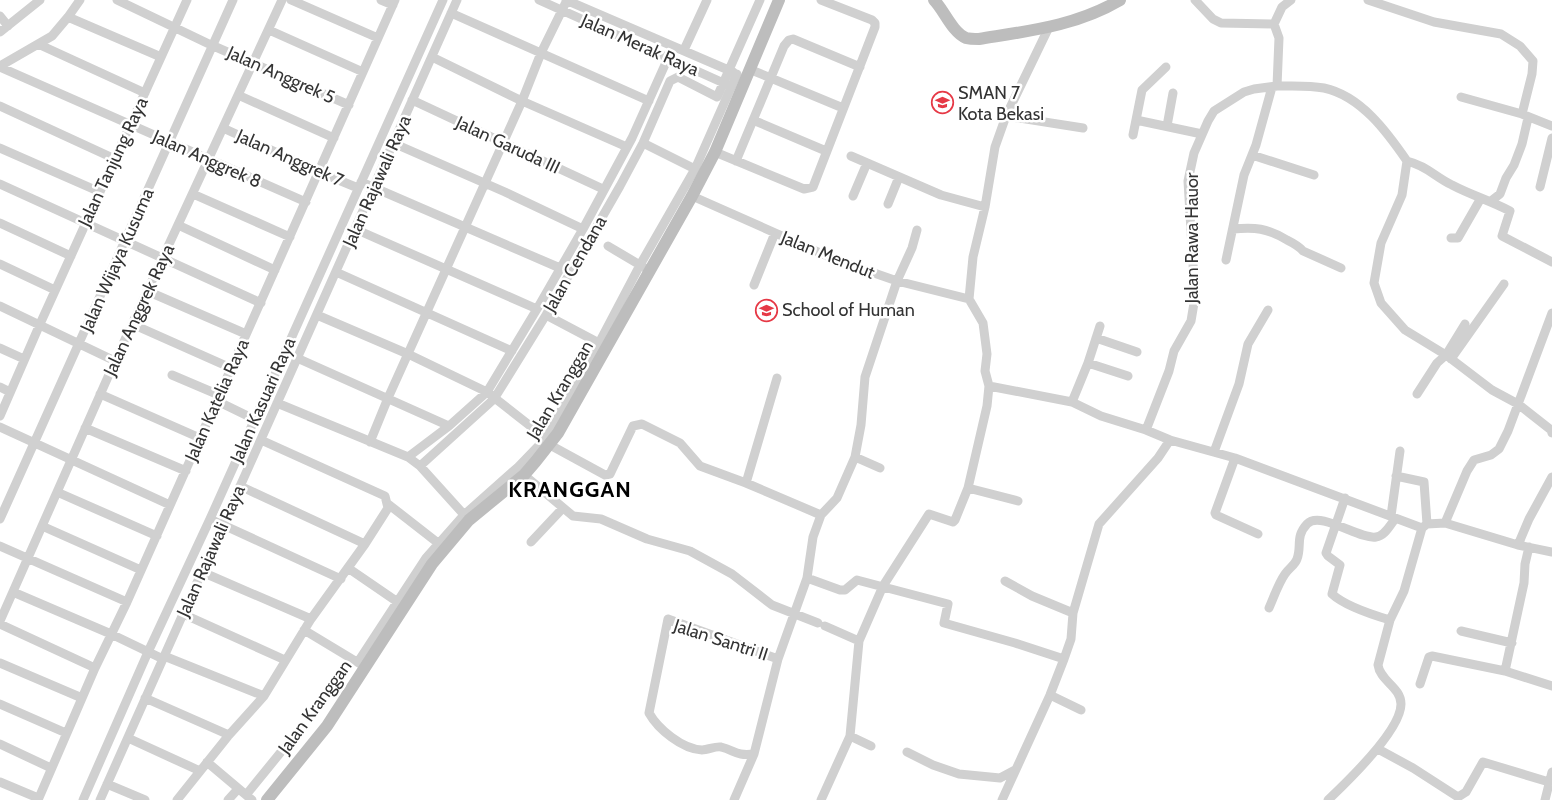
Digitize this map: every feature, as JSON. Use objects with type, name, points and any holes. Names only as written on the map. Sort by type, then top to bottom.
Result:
[{"type":"main road","name":"Jalan Kranggan","points":[[267,800],[327,726],[361,665],[401,604],[466,517],[524,474],[567,418],[644,268],[692,196],[715,152],[740,73],[779,0]]},
{"type":"main road","points":[[934,0],[941,7],[955,29],[966,38],[979,40],[1076,21],[1100,5],[1120,0]]},
{"type":"street","points":[[0,67],[52,36],[80,0]]},
{"type":"street","name":"Jalan Anggrek 5","points":[[117,0],[349,105]]},
{"type":"street","name":"Jalan Tanjung Raya","points":[[0,416],[187,0]]},
{"type":"street","name":"Jalan Wijaya Kusuma","points":[[0,519],[233,0]]},
{"type":"street","name":"Jalan Anggrek Raya","points":[[0,623],[100,394],[282,0]]},
{"type":"street","points":[[291,0],[378,38]]},
{"type":"street","points":[[381,0],[394,3]]},
{"type":"street","name":"Jalan Kasuari Raya","points":[[84,800],[148,652],[210,520],[443,0]]},
{"type":"street","name":"Jalan Rajawali Raya","points":[[100,800],[457,0]]},
{"type":"street","name":"Jalan Merak Raya","points":[[539,0],[736,89]]},
{"type":"street","points":[[370,442],[445,269],[566,0]]},
{"type":"street","name":"Jalan Merak Raya","points":[[566,0],[740,73],[770,78],[843,108]]},
{"type":"street","points":[[685,40],[701,0]]},
{"type":"street","points":[[684,50],[707,0]]},
{"type":"street","points":[[723,83],[740,73],[760,0]]},
{"type":"street","points":[[715,152],[807,189],[813,187],[875,27],[874,22],[821,0]]},
{"type":"street","points":[[1195,0],[1213,19],[1221,23],[1274,24]]},
{"type":"street","points":[[1226,260],[1244,176],[1275,86],[1279,38],[1274,24],[1282,7],[1291,0]]},
{"type":"street","points":[[1368,0],[1434,22],[1501,34],[1520,46],[1533,61],[1522,144],[1500,194],[1491,201]]},
{"type":"street","points":[[0,16],[4,29],[38,1]]},
{"type":"street","name":"Jalan Katelia Raya","points":[[38,799],[394,3]]},
{"type":"street","points":[[451,13],[649,101]]},
{"type":"street","points":[[68,17],[161,57]]},
{"type":"street","points":[[821,800],[850,736],[859,641],[883,586],[929,514],[953,522],[956,520],[968,488],[987,406],[989,386],[985,371],[988,354],[984,323],[969,298],[973,257],[986,207],[995,147],[1006,116],[1049,27]]},
{"type":"street","points":[[268,30],[363,72]]},
{"type":"street","points":[[736,161],[784,46],[789,40],[793,38],[860,67]]},
{"type":"street","points":[[38,44],[145,92]]},
{"type":"street","points":[[432,57],[522,101],[627,147]]},
{"type":"street","points":[[408,457],[449,426],[487,392],[583,229],[627,147],[668,58]]},
{"type":"street","name":"Jalan Anggrek 8","points":[[0,67],[306,202]]},
{"type":"street","points":[[1133,134],[1142,90],[1166,68]]},
{"type":"street","name":"Jalan Cendana","points":[[420,466],[494,399],[546,315],[643,143],[671,79],[678,77],[717,96],[723,83]]},
{"type":"street","name":"Jalan Rawa Hauor","points":[[1146,430],[1174,351],[1191,321],[1195,297],[1188,181],[1194,153],[1214,111],[1244,92],[1254,89],[1275,86],[1308,86],[1326,89],[1355,101],[1391,137],[1407,161]]},
{"type":"street","points":[[348,568],[401,604],[426,558],[438,543],[547,442],[599,344],[644,268],[736,89]]},
{"type":"street","points":[[1167,126],[1173,93]]},
{"type":"street","points":[[238,95],[334,138]]},
{"type":"street","points":[[1461,97],[1552,126]]},
{"type":"street","name":"Jalan Garuda III","points":[[412,100],[604,189]]},
{"type":"street","points":[[0,106],[115,159]]},
{"type":"street","points":[[1006,116],[1083,128]]},
{"type":"street","points":[[753,120],[826,152]]},
{"type":"street","points":[[1136,120],[1202,134]]},
{"type":"street","name":"Jalan Anggrek 7","points":[[223,128],[319,172],[359,185],[374,186],[560,268]]},
{"type":"street","points":[[1540,187],[1552,138]]},
{"type":"street","points":[[393,143],[583,229]]},
{"type":"street","points":[[643,143],[695,169]]},
{"type":"street","points":[[0,148],[100,192]]},
{"type":"street","points":[[1252,155],[1314,175]]},
{"type":"street","points":[[851,156],[941,195],[986,207]]},
{"type":"street","points":[[1552,262],[1502,236],[1510,211],[1491,201],[1450,185],[1421,164],[1407,161],[1402,195],[1381,243],[1374,283],[1381,303],[1406,330],[1449,357],[1492,390],[1518,404],[1551,430],[1552,433]]},
{"type":"street","points":[[853,196],[867,163]]},
{"type":"street","points":[[888,204],[899,177]]},
{"type":"street","points":[[0,184],[261,302]]},
{"type":"street","points":[[193,194],[290,237]]},
{"type":"street","name":"Jalan Mendut","points":[[692,196],[834,259],[897,281],[969,298]]},
{"type":"street","points":[[1451,238],[1458,238],[1481,198]]},
{"type":"street","points":[[0,223],[71,256]]},
{"type":"street","points":[[178,224],[275,270]]},
{"type":"street","points":[[1232,229],[1252,227],[1267,229],[1303,251],[1341,268]]},
{"type":"street","points":[[355,229],[537,310]]},
{"type":"street","points":[[734,800],[754,754],[778,658],[807,578],[813,537],[821,516],[837,498],[855,457],[861,425],[865,377],[897,281],[912,248],[917,230]]},
{"type":"street","points":[[754,285],[775,233]]},
{"type":"street","points":[[608,246],[644,268]]},
{"type":"street","points":[[0,264],[55,290]]},
{"type":"street","points":[[336,272],[512,351]]},
{"type":"street","points":[[1417,394],[1437,363],[1449,357],[1504,284]]},
{"type":"street","points":[[147,291],[246,334]]},
{"type":"street","points":[[0,306],[115,361]]},
{"type":"street","points":[[1214,452],[1239,384],[1248,344],[1268,310]]},
{"type":"street","points":[[1445,523],[1467,471],[1474,460],[1491,455],[1499,448],[1508,432],[1552,313]]},
{"type":"street","points":[[317,315],[408,354],[487,392],[528,423],[547,442],[605,475],[610,474],[633,426],[642,424],[680,443],[700,466],[746,483],[821,516]]},
{"type":"street","points":[[546,315],[599,344]]},
{"type":"street","points":[[132,324],[231,368]]},
{"type":"street","points":[[1449,357],[1465,324]]},
{"type":"street","points":[[1072,402],[1088,363],[1100,326]]},
{"type":"street","points":[[1096,338],[1137,352]]},
{"type":"street","points":[[0,348],[24,359]]},
{"type":"street","points":[[297,358],[449,426]]},
{"type":"street","points":[[1088,363],[1128,376]]},
{"type":"street","points":[[172,375],[254,419]]},
{"type":"street","points":[[746,483],[777,378]]},
{"type":"street","points":[[989,386],[1072,402],[1101,416],[1146,430],[1170,440],[1235,458],[1345,498],[1393,518],[1424,526],[1445,523],[1518,545],[1552,552]]},
{"type":"street","points":[[0,388],[10,392]]},
{"type":"street","points":[[100,394],[200,438]]},
{"type":"street","points":[[277,403],[408,457],[420,466],[466,517]]},
{"type":"street","points":[[0,427],[170,505]]},
{"type":"street","points":[[85,428],[186,471]]},
{"type":"street","points":[[176,800],[229,735],[264,696],[311,619],[341,579],[388,508],[385,496],[261,440]]},
{"type":"street","points":[[1002,800],[1050,696],[1064,659],[1071,639],[1073,613],[1099,524],[1158,458],[1170,440]]},
{"type":"street","points":[[1269,608],[1286,573],[1296,561],[1299,551],[1298,539],[1308,523],[1314,520],[1336,524],[1365,536],[1376,537],[1384,533],[1393,518],[1400,451]]},
{"type":"street","points":[[855,457],[880,468]]},
{"type":"street","points":[[1235,458],[1215,513],[1258,534]]},
{"type":"street","points":[[524,474],[573,516],[601,519],[647,539],[690,551],[732,574],[772,605],[859,641]]},
{"type":"street","points":[[1328,800],[1352,778],[1378,748],[1395,722],[1401,705],[1399,694],[1379,671],[1378,665],[1390,620],[1404,591],[1424,526],[1424,482],[1396,476]]},
{"type":"street","points":[[1518,545],[1529,519],[1552,477]]},
{"type":"street","points":[[240,486],[365,544]]},
{"type":"street","points":[[968,488],[1018,501]]},
{"type":"street","points":[[57,492],[157,536]]},
{"type":"street","points":[[1345,498],[1326,553],[1340,565],[1332,594],[1339,600],[1390,620]]},
{"type":"street","points":[[388,504],[438,543]]},
{"type":"street","points":[[531,542],[562,508]]},
{"type":"street","points":[[210,520],[341,579]]},
{"type":"street","points":[[42,526],[141,570]]},
{"type":"street","points":[[0,546],[127,602]]},
{"type":"street","points":[[1506,671],[1524,583],[1525,564],[1529,547]]},
{"type":"street","points":[[202,572],[311,619]]},
{"type":"street","points":[[807,578],[840,590],[845,590],[857,580],[948,604],[944,623],[1064,659]]},
{"type":"street","points":[[1005,581],[1032,596],[1073,613]]},
{"type":"street","points":[[13,592],[148,652],[264,696]]},
{"type":"street","points":[[183,614],[285,660]]},
{"type":"street","name":"Jalan Santri II","points":[[754,754],[742,755],[719,746],[703,750],[692,748],[667,735],[653,720],[649,713],[668,619],[778,658]]},
{"type":"street","points":[[0,623],[95,668]]},
{"type":"street","points":[[304,630],[361,665]]},
{"type":"street","points":[[1461,631],[1512,643]]},
{"type":"street","points":[[1420,684],[1430,656],[1506,671],[1551,683]]},
{"type":"street","points":[[0,663],[82,698]]},
{"type":"street","points":[[1050,696],[1081,710]]},
{"type":"street","points":[[145,698],[229,735]]},
{"type":"street","points":[[0,704],[66,733]]},
{"type":"street","points":[[850,736],[871,746]]},
{"type":"street","points":[[128,738],[200,770]]},
{"type":"street","points":[[0,744],[51,768]]},
{"type":"street","points":[[207,762],[249,797],[285,747]]},
{"type":"street","points":[[1378,748],[1458,797],[1466,792],[1483,762],[1551,777],[1545,800]]},
{"type":"street","points":[[907,752],[932,765],[959,774],[1000,778],[1015,770]]},
{"type":"street","points":[[0,782],[38,799]]},
{"type":"street","points":[[107,784],[144,800]]},
{"type":"street","points":[[228,800],[238,789]]},
{"type":"place","name":"SMAN 7 Kota Bekasi","points":[[942,103]]},
{"type":"place","name":"School of Human","points":[[766,310]]},
{"type":"district","name":"KRANGGAN","points":[[570,489]]}]
